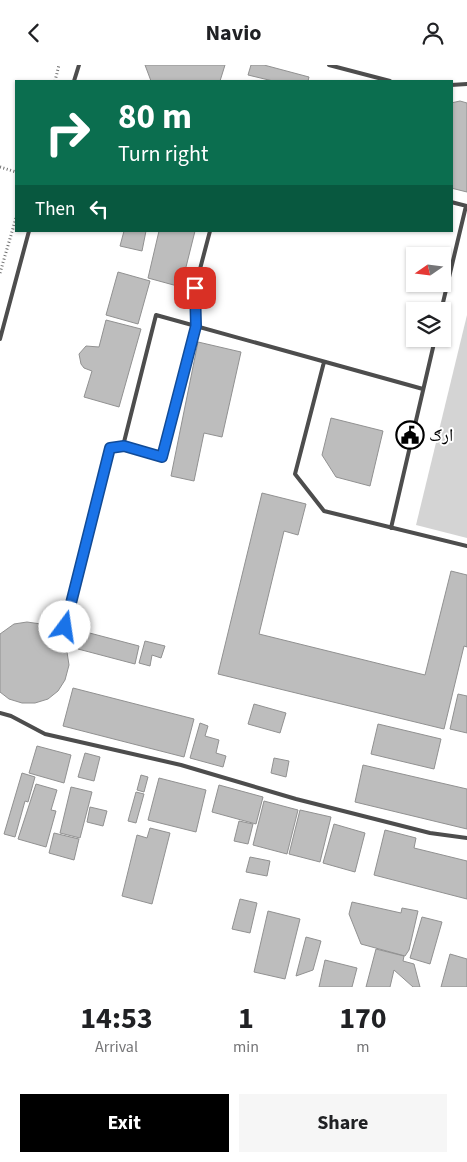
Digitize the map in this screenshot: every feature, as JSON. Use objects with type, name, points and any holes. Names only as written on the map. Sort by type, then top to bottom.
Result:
[{"type":"lane","points":[[74,80],[79,65]]},
{"type":"lane","points":[[329,65],[386,80]]},
{"type":"lane","points":[[453,85],[467,84]]},
{"type":"lane","points":[[443,302],[467,206],[453,202]]},
{"type":"lane","points":[[0,339],[29,232]]},
{"type":"lane","points":[[65,627],[110,448],[124,446],[162,457],[196,326],[195,288],[210,232]]},
{"type":"lane","points":[[124,446],[156,315],[423,389]]},
{"type":"lane","points":[[391,528],[433,347]]},
{"type":"lane","points":[[324,361],[295,474],[324,511],[467,546]]},
{"type":"lane","points":[[0,713],[11,716],[45,734],[181,765],[296,799],[430,833],[467,838]]},
{"type":"path","points":[[55,80],[59,65]]},
{"type":"path","points":[[0,167],[15,171]]},
{"type":"path","points":[[0,273],[15,221]]},
{"type":"shaded area","points":[[467,315],[467,538],[416,525]]},
{"type":"building","points":[[145,65],[225,65],[220,80],[151,80]]},
{"type":"building","points":[[251,65],[264,65],[309,77],[308,80],[269,80],[248,75]]},
{"type":"building","points":[[460,101],[467,103],[467,192],[453,188],[453,103]]},
{"type":"building","points":[[124,232],[146,232],[142,251],[120,246]]},
{"type":"building","points":[[159,232],[195,232],[181,287],[148,278]]},
{"type":"building","points":[[118,272],[150,281],[138,324],[106,315]]},
{"type":"building","points":[[106,320],[141,329],[119,407],[84,397],[92,371],[84,368],[79,354],[86,346],[99,347]]},
{"type":"building","points":[[198,342],[241,352],[222,437],[204,433],[194,481],[171,476]]},
{"type":"building","points":[[331,418],[383,431],[370,486],[336,477],[322,455]]},
{"type":"building","points":[[262,493],[306,504],[298,535],[284,531],[259,634],[425,675],[451,571],[467,575],[467,647],[464,646],[444,729],[218,674]]},
{"type":"building","points":[[27,622],[41,624],[52,630],[62,640],[67,652],[69,665],[65,680],[58,691],[48,699],[35,703],[22,703],[9,699],[0,692],[0,634],[14,624]]},
{"type":"building","points":[[82,631],[139,646],[135,664],[78,649]]},
{"type":"building","points":[[145,641],[165,646],[161,658],[152,655],[150,666],[139,663]]},
{"type":"building","points":[[73,688],[194,719],[184,757],[63,726]]},
{"type":"building","points":[[458,694],[467,696],[467,733],[450,729]]},
{"type":"building","points":[[254,704],[286,713],[280,733],[248,724]]},
{"type":"building","points":[[200,723],[208,726],[205,736],[219,740],[216,753],[226,756],[223,767],[190,758]]},
{"type":"building","points":[[378,724],[441,739],[434,769],[371,754]]},
{"type":"building","points":[[37,746],[71,755],[64,783],[29,773]]},
{"type":"building","points":[[85,753],[100,757],[94,781],[78,777]]},
{"type":"building","points":[[274,758],[289,761],[286,777],[271,773]]},
{"type":"building","points":[[363,765],[467,789],[467,829],[355,802]]},
{"type":"building","points":[[22,773],[35,777],[28,802],[25,801],[15,837],[4,834]]},
{"type":"building","points":[[141,775],[148,777],[144,792],[137,790]]},
{"type":"building","points":[[159,778],[206,790],[196,832],[148,820]]},
{"type":"building","points":[[36,784],[57,790],[51,810],[56,811],[46,847],[18,839]]},
{"type":"building","points":[[219,785],[263,797],[256,824],[212,812]]},
{"type":"building","points":[[71,787],[92,792],[80,838],[60,833]]},
{"type":"building","points":[[136,792],[144,794],[136,823],[128,821]]},
{"type":"building","points":[[264,801],[298,810],[287,854],[253,845]]},
{"type":"building","points":[[90,807],[107,811],[103,826],[87,822]]},
{"type":"building","points":[[300,810],[331,817],[320,862],[289,854]]},
{"type":"building","points":[[239,821],[253,824],[248,844],[234,841]]},
{"type":"building","points":[[334,824],[365,833],[355,872],[323,863]]},
{"type":"building","points":[[150,828],[170,833],[152,904],[122,896],[137,835],[147,838]]},
{"type":"building","points":[[385,830],[416,838],[414,848],[467,861],[467,899],[374,875]]},
{"type":"building","points":[[54,833],[79,839],[74,860],[49,853]]},
{"type":"building","points":[[250,857],[270,861],[267,876],[246,872]]},
{"type":"building","points":[[240,899],[257,903],[250,933],[232,929]]},
{"type":"building","points":[[352,902],[401,913],[402,908],[418,911],[409,950],[405,956],[361,944],[349,914]]},
{"type":"building","points":[[268,911],[300,919],[285,979],[254,972]]},
{"type":"building","points":[[422,917],[442,922],[430,964],[410,958]]},
{"type":"building","points":[[306,937],[321,941],[313,970],[296,976]]},
{"type":"building","points":[[376,949],[404,956],[403,961],[414,964],[420,987],[413,987],[394,970],[390,987],[366,987]]},
{"type":"building","points":[[450,954],[467,959],[467,987],[441,987]]},
{"type":"building","points":[[325,960],[357,968],[352,987],[319,987]]},
{"type":"place","name":"ارګ","points":[[410,435]]},
{"type":"route","points":[[65,627],[110,448],[124,446],[162,457],[196,326],[195,288]]}]
